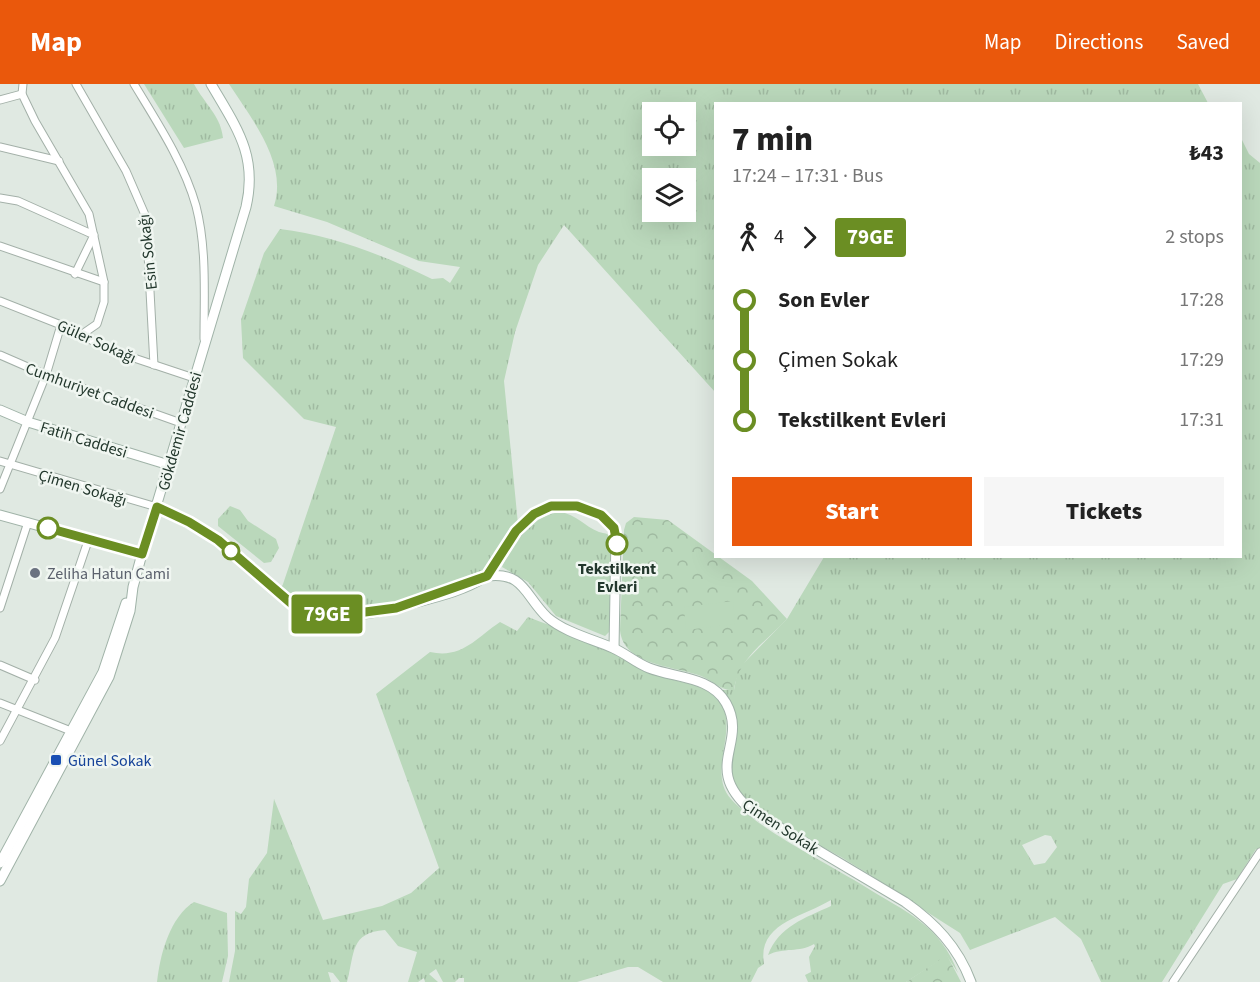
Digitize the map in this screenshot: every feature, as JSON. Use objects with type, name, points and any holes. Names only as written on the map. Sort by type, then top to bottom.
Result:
[{"type":"main road","name":"Gökdemir Caddesi","points":[[0,881],[74,732],[109,677],[130,611],[133,587],[142,554],[246,207],[251,175],[244,141],[211,84]]},
{"type":"main road","name":"Fatih Caddesi","points":[[0,410],[28,422],[169,465]]},
{"type":"main road","points":[[487,576],[516,531],[534,514],[551,506],[563,505],[577,506],[601,515],[614,528],[617,544],[614,648]]},
{"type":"main road","name":"Çimen Sokağı","points":[[157,507],[189,522],[218,540],[292,604],[319,613],[334,616],[396,608],[487,576]]},
{"type":"main road","points":[[0,515],[142,554]]},
{"type":"main road","name":"Çimen Sokak","points":[[487,576],[501,574],[510,577],[524,587],[538,607],[555,623],[614,648],[647,667],[710,686],[720,694],[727,704],[732,726],[727,777],[735,795],[752,811],[905,902],[926,918],[955,949],[971,982]]},
{"type":"main road","points":[[0,863],[74,732]]},
{"type":"street","points":[[23,84],[22,94],[89,214],[104,282],[104,302],[97,324],[81,335]]},
{"type":"street","name":"Esin Sokağı","points":[[76,84],[126,171],[146,217],[154,365]]},
{"type":"street","name":"Gökdemir Caddesi","points":[[134,84],[178,161],[196,207],[204,277],[204,343]]},
{"type":"street","points":[[0,100],[22,94]]},
{"type":"street","points":[[0,147],[59,161]]},
{"type":"street","points":[[0,198],[18,201],[94,236]]},
{"type":"street","points":[[75,274],[94,236]]},
{"type":"street","points":[[0,246],[75,274],[104,282]]},
{"type":"street","name":"Güler Sokağı","points":[[0,301],[61,325],[113,351],[194,378]]},
{"type":"street","points":[[0,489],[8,464],[28,422],[46,375],[61,325]]},
{"type":"street","name":"Cumhuriyet Caddesi","points":[[0,355],[46,375],[181,423]]},
{"type":"street","name":"Çimen Sokağı","points":[[0,461],[157,507]]},
{"type":"street","points":[[0,608],[4,588],[28,522]]},
{"type":"street","points":[[0,741],[35,680],[55,638],[88,541]]},
{"type":"street","points":[[0,665],[35,680]]},
{"type":"street","points":[[0,703],[74,732]]},
{"type":"street","points":[[1173,982],[1260,852]]},
{"type":"green space","points":[[144,84],[194,84],[216,116],[223,138],[184,148]]},
{"type":"green space","points":[[229,84],[1198,84],[1207,102],[714,102],[714,391],[564,225],[538,265],[515,332],[504,381],[518,524],[484,570],[466,582],[387,604],[350,609],[315,605],[298,598],[282,587],[336,427],[304,419],[243,358],[241,320],[264,253],[280,229],[338,241],[396,262],[432,279],[443,278],[450,283],[460,267],[419,261],[327,222],[274,206],[277,190],[276,174],[265,142]]},
{"type":"green space","points":[[1242,140],[1249,154],[1260,163],[1260,849],[1256,849],[1237,879],[1223,884],[1162,982],[1101,982],[1081,939],[1055,917],[970,950],[960,933],[871,875],[769,817],[745,797],[736,786],[732,776],[735,716],[731,703],[722,690],[734,690],[738,669],[787,619],[823,558],[1242,558]],"holes":[[[1045,835],[1051,836],[1057,847],[1045,863],[1034,865],[1022,845]]]},
{"type":"green space","points":[[230,506],[240,510],[248,521],[276,539],[279,548],[271,562],[264,563],[218,526],[218,519]]},
{"type":"green space","points":[[560,512],[571,515],[611,538],[610,631],[605,636],[556,616],[528,582],[502,567],[511,548],[532,524],[550,514]]},
{"type":"green space","points":[[634,517],[668,520],[714,553],[714,558],[720,558],[752,581],[787,619],[747,659],[741,668],[734,690],[721,687],[701,676],[640,658],[623,642],[620,630],[626,523]]},
{"type":"green space","points":[[733,601],[735,624],[686,630],[684,607]]},
{"type":"green space","points":[[528,617],[605,648],[651,673],[699,687],[712,694],[722,705],[726,717],[722,774],[724,787],[731,799],[743,811],[776,834],[920,921],[941,942],[958,973],[947,956],[906,982],[808,982],[805,975],[811,972],[809,957],[814,944],[768,955],[786,930],[831,906],[831,900],[784,923],[775,930],[764,950],[764,964],[758,968],[751,982],[663,982],[638,967],[628,967],[577,982],[464,982],[464,978],[459,978],[455,982],[443,982],[436,969],[429,974],[438,982],[425,982],[424,978],[418,982],[408,982],[417,952],[398,946],[385,930],[365,935],[360,940],[353,953],[347,982],[340,982],[333,973],[328,972],[331,982],[229,982],[235,951],[235,911],[241,914],[246,907],[249,879],[267,853],[274,799],[323,920],[382,906],[411,893],[439,868],[376,694],[430,652],[451,653],[460,650],[500,622],[517,631]]},
{"type":"green space","points":[[194,902],[227,913],[228,956],[222,982],[157,982],[168,937],[179,917]]},
{"type":"green space","points":[[947,955],[961,982],[906,982]]},
{"type":"bus line","name":"79GE","points":[[48,528],[88,541],[142,554],[157,507],[189,522],[218,540],[292,604],[334,616],[396,608],[434,597],[487,576],[516,531],[534,514],[551,506],[577,506],[601,515],[614,528],[617,544]]},
{"type":"place","name":"Tekstilkent Evleri","points":[[617,544]]},
{"type":"place","name":"Zeliha Hatun Cami","points":[[35,573]]},
{"type":"place","name":"Günel Sokak","points":[[56,760]]}]
